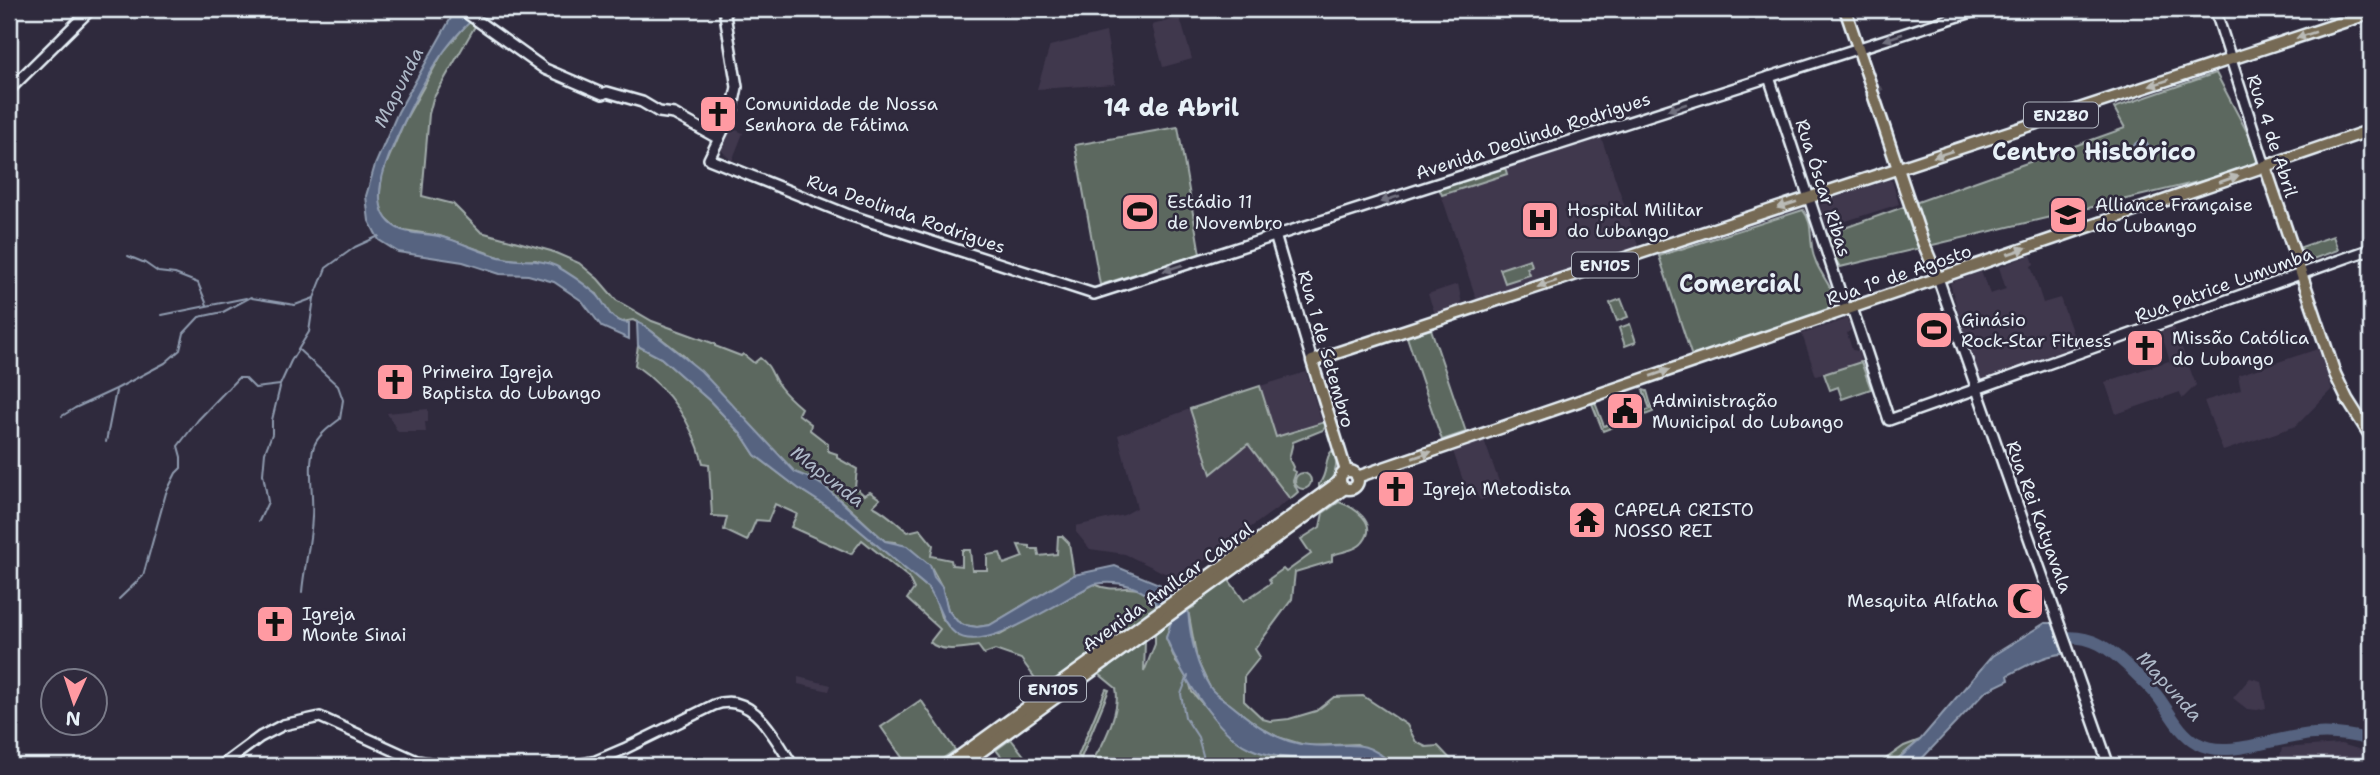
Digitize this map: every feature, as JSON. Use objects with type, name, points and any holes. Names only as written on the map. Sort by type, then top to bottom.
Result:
[{"type":"main road","points":[[1845,9],[1861,48]]},
{"type":"main road","points":[[1851,9],[1922,240],[1938,278]]},
{"type":"main road","name":"EN280","points":[[1901,168],[2371,13]]},
{"type":"main road","name":"Rua 1º de Agosto","points":[[1357,477],[2371,130]]},
{"type":"main road","name":"Rua 4 de Abril","points":[[2265,166],[2335,373],[2347,399],[2371,437]]},
{"type":"main road","name":"EN105","points":[[1312,361],[1901,168]]},
{"type":"main road","name":"Rua 1 de Setembro","points":[[1312,361],[1346,471]]},
{"type":"main road","points":[[1346,471],[1354,472],[1357,477]]},
{"type":"main road","name":"EN105","points":[[1346,471],[1341,475],[1342,484],[1354,487],[1357,477]]},
{"type":"main road","name":"Avenida Amílcar Cabral","points":[[946,766],[1186,599],[1342,484]]},
{"type":"main road","name":"Avenida Amílcar Cabral","points":[[961,766],[1162,615]]},
{"type":"street","points":[[9,90],[91,9]]},
{"type":"street","points":[[461,9],[562,77],[603,94],[607,92],[642,102],[659,112],[674,114],[719,139],[732,112],[737,87],[724,9]]},
{"type":"street","name":"Avenida Deolinda Rodrigues","points":[[1094,294],[1982,9]]},
{"type":"street","name":"Rua 4 de Abril","points":[[2215,9],[2265,166]]},
{"type":"street","name":"Rua Óscar Ribas","points":[[1769,77],[1809,198],[1889,419]]},
{"type":"street","name":"Rua Deolinda Rodrigues","points":[[719,139],[709,159],[849,215],[1094,294]]},
{"type":"street","name":"Rua 1 de Setembro","points":[[1275,236],[1312,361]]},
{"type":"street","name":"Rua Patrice Lumumba","points":[[1889,419],[2371,249]]},
{"type":"street","name":"Rua Rei Katyavala","points":[[1938,278],[2109,766]]},
{"type":"street","points":[[551,766],[596,761],[714,705],[733,701],[750,708],[793,766]]},
{"type":"street","points":[[221,766],[260,737],[284,725],[320,717],[416,761],[449,766]]},
{"type":"shaded area","points":[[473,17],[478,21],[433,99],[429,114],[422,196],[453,204],[481,232],[551,251],[579,263],[598,279],[616,300],[652,321],[741,356],[743,354],[754,363],[760,358],[782,390],[801,408],[798,414],[811,424],[810,430],[828,444],[828,451],[837,454],[837,458],[857,469],[855,487],[864,495],[870,492],[880,499],[873,506],[908,532],[920,529],[933,545],[931,556],[951,560],[952,565],[962,566],[962,550],[970,550],[972,570],[987,570],[987,555],[1000,553],[1004,564],[1023,557],[1018,545],[1038,549],[1039,556],[1057,554],[1058,536],[1062,536],[1069,543],[1074,575],[990,625],[964,625],[948,610],[942,587],[930,565],[895,542],[885,541],[832,493],[795,473],[684,356],[645,326],[633,320],[622,322],[610,316],[597,294],[536,260],[502,258],[440,236],[398,229],[384,217],[379,201],[382,174],[404,122],[443,52]]},
{"type":"shaded area","points":[[1180,18],[1192,59],[1163,67],[1152,25]]},
{"type":"shaded area","points":[[1106,32],[1115,84],[1037,89],[1050,46]]},
{"type":"shaded area","points":[[2216,73],[2265,166],[1840,267],[1822,236],[2125,128],[2114,108]]},
{"type":"shaded area","name":"Estádio 11 de Novembro","points":[[1178,127],[1200,254],[1100,285],[1075,145]]},
{"type":"shaded area","points":[[731,128],[743,133],[732,161],[721,150]]},
{"type":"shaded area","name":"Hospital Militar do Lubango","points":[[1601,137],[1639,248],[1477,301],[1439,188]]},
{"type":"shaded area","points":[[1505,167],[1507,174],[1442,195],[1439,188]]},
{"type":"shaded area","points":[[1892,181],[1899,204],[1827,227],[1820,205],[1822,202]]},
{"type":"shaded area","name":"Alliance Française do Lubango","points":[[2045,208],[2086,209],[2090,220],[2053,232]]},
{"type":"shaded area","points":[[1803,210],[1809,223],[1814,255],[1837,307],[1696,356],[1691,354],[1659,256]]},
{"type":"shaded area","points":[[2333,236],[2338,250],[2310,260],[2305,259],[2301,247]]},
{"type":"shaded area","points":[[2031,255],[2034,264],[2031,266],[2043,303],[2060,298],[2078,348],[1981,381],[1950,283],[1981,272],[1990,294],[2006,289],[1999,267]]},
{"type":"shaded area","points":[[1530,259],[1532,266],[1527,268],[1530,275],[1505,283],[1500,269]]},
{"type":"shaded area","points":[[1458,284],[1462,304],[1435,314],[1428,294]]},
{"type":"shaded area","points":[[1621,299],[1628,317],[1617,321],[1610,303]]},
{"type":"shaded area","points":[[1847,319],[1851,330],[1847,333],[1852,350],[1858,351],[1861,362],[1816,376],[1802,334]]},
{"type":"shaded area","points":[[1630,324],[1636,342],[1625,346],[1619,328]]},
{"type":"shaded area","points":[[2174,327],[2196,385],[2182,399],[2180,392],[2116,414],[2105,382],[2169,361],[2171,365],[2161,332]]},
{"type":"shaded area","points":[[1431,329],[1466,432],[1442,440],[1407,337]]},
{"type":"shaded area","points":[[638,346],[661,358],[710,401],[742,435],[755,455],[798,488],[846,519],[928,588],[935,597],[941,617],[956,634],[1000,635],[1094,584],[1112,588],[1135,588],[1150,596],[1158,606],[1043,689],[1021,659],[995,650],[984,654],[978,646],[939,648],[930,642],[940,629],[907,599],[914,589],[908,577],[862,540],[851,554],[791,527],[797,514],[775,504],[768,521],[756,520],[747,541],[724,530],[727,517],[712,516],[709,464],[703,463],[693,433],[678,408],[659,385],[635,365]]},
{"type":"shaded area","points":[[2318,349],[2332,389],[2296,426],[2223,451],[2204,401],[2241,390],[2238,375]]},
{"type":"shaded area","points":[[1861,362],[1871,389],[1842,399],[1838,387],[1830,390],[1824,374]]},
{"type":"shaded area","points":[[1306,372],[1322,423],[1276,437],[1260,386]]},
{"type":"shaded area","points":[[1260,386],[1276,437],[1325,422],[1323,430],[1293,442],[1289,459],[1292,470],[1296,472],[1293,481],[1298,492],[1290,499],[1248,444],[1211,474],[1190,409]]},
{"type":"shaded area","points":[[1643,390],[1647,391],[1653,412],[1603,431],[1591,401],[1594,400],[1604,426],[1650,409]]},
{"type":"shaded area","points":[[428,409],[426,432],[398,432],[387,413]]},
{"type":"shaded area","points":[[1190,409],[1211,474],[1248,444],[1290,499],[1190,571],[1187,568],[1175,578],[1125,554],[1090,549],[1076,532],[1076,526],[1124,515],[1137,508],[1118,435]]},
{"type":"shaded area","points":[[1484,440],[1503,493],[1480,500],[1478,496],[1469,498],[1453,451]]},
{"type":"shaded area","points":[[1334,449],[1336,468],[1329,482],[1319,491],[1328,456]]},
{"type":"shaded area","points":[[1300,473],[1306,473],[1311,481],[1309,487],[1300,489],[1295,484],[1295,478]]},
{"type":"shaded area","points":[[1339,502],[1363,517],[1368,528],[1367,535],[1357,547],[1332,555],[1332,561],[1295,572],[1292,599],[1255,649],[1260,657],[1244,677],[1244,701],[1263,719],[1270,721],[1316,711],[1334,697],[1363,696],[1407,725],[1416,742],[1426,747],[1438,746],[1457,766],[1394,766],[1357,744],[1308,746],[1278,737],[1257,725],[1211,690],[1197,660],[1188,610],[1194,607],[1193,604],[1228,579],[1244,601],[1271,583],[1269,579],[1283,569],[1286,572],[1311,554],[1301,539],[1320,527],[1323,513]]},
{"type":"shaded area","points":[[1171,622],[1166,638],[1176,662],[1188,677],[1192,692],[1232,737],[1280,757],[1354,766],[1092,766],[1111,725],[1117,702],[1116,688],[1099,674],[1145,641],[1144,672],[1155,644],[1155,633]]},
{"type":"shaded area","points":[[798,677],[831,685],[829,691],[798,684]]},
{"type":"shaded area","points":[[2250,678],[2261,681],[2266,708],[2247,709],[2233,698]]},
{"type":"shaded area","points":[[1106,689],[1109,690],[1081,758],[1078,756]]},
{"type":"shaded area","points":[[921,700],[955,750],[932,766],[908,766],[881,727]]},
{"type":"shaded area","points":[[1011,739],[1032,766],[1009,766],[996,750]]},
{"type":"shaded area","points":[[1920,740],[1889,766],[1876,766],[1904,746]]},
{"type":"shaded area","points":[[2341,744],[2368,752],[2364,766],[2278,766],[2282,748]]},
{"type":"water","points":[[456,9],[488,9],[475,18],[450,44],[411,107],[392,147],[382,178],[381,207],[386,219],[406,232],[446,238],[504,258],[556,266],[595,293],[612,316],[629,323],[629,339],[602,327],[582,301],[554,282],[528,275],[500,274],[463,262],[398,252],[379,240],[369,221],[366,196],[375,165],[398,112]]},
{"type":"water","points":[[2141,141],[2147,143],[2147,155],[2141,157],[2135,155],[2133,149],[2135,143]]},
{"type":"water","points":[[637,322],[701,371],[795,472],[825,487],[885,541],[907,546],[930,565],[934,577],[942,587],[948,610],[964,625],[990,625],[1074,575],[1115,566],[1164,586],[1173,595],[1158,606],[1138,589],[1130,586],[1095,584],[1005,631],[969,639],[956,634],[946,624],[928,588],[846,519],[798,488],[755,455],[742,435],[710,401],[661,358],[638,346]]},
{"type":"water","points":[[1188,610],[1194,650],[1210,687],[1248,718],[1276,736],[1298,743],[1363,746],[1383,756],[1394,766],[1356,766],[1274,756],[1249,748],[1236,740],[1200,700],[1166,638],[1171,622]]},
{"type":"water","points":[[2045,623],[2054,623],[2065,654],[2036,661],[2008,675],[2009,680],[1986,691],[1915,766],[1890,766],[1920,740],[1992,656]]},
{"type":"waterway","points":[[119,599],[143,576],[166,493],[181,468],[178,446],[198,420],[238,378],[245,378],[255,388],[280,385],[309,332],[314,298],[326,268],[355,247],[379,236]]},
{"type":"waterway","points":[[128,256],[158,272],[175,274],[198,283],[207,305]]},
{"type":"waterway","points":[[62,416],[165,363],[180,350],[184,333],[199,317],[223,312],[251,297]]},
{"type":"waterway","points":[[162,315],[246,298]]},
{"type":"waterway","points":[[252,298],[295,305],[314,298]]},
{"type":"waterway","points":[[299,350],[338,386],[343,400],[340,419],[318,438],[312,454],[311,527],[302,592]]},
{"type":"waterway","points":[[259,521],[268,502],[263,474],[265,452],[272,434],[272,420],[280,387]]},
{"type":"waterway","points":[[106,442],[116,391]]},
{"type":"waterway","name":"Mapunda","points":[[2053,639],[2066,637],[2089,640],[2109,650],[2154,692],[2185,734],[2209,748],[2253,746],[2320,733],[2371,740]]},
{"type":"waterway","points":[[1188,676],[1181,694],[1185,717],[1198,737],[1206,766]]},
{"type":"tunnel","points":[[1877,88],[1879,92]]},
{"type":"place","name":"Comunidade de Nossa Senhora de Fátima","points":[[718,114]]},
{"type":"place","name":"Estádio 11 de Novembro","points":[[1140,212]]},
{"type":"place","name":"Alliance Française do Lubango","points":[[2068,215]]},
{"type":"place","name":"Hospital Militar do Lubango","points":[[1540,220]]},
{"type":"place","name":"Ginásio Rock-Star Fitness","points":[[1934,330]]},
{"type":"place","name":"Missão Católica do Lubango","points":[[2145,348]]},
{"type":"place","name":"Primeira Igreja Baptista do Lubango","points":[[395,382]]},
{"type":"place","name":"Administração Municipal do Lubango","points":[[1625,411]]},
{"type":"place","name":"Igreja Metodista","points":[[1396,489]]},
{"type":"place","name":"CAPELA CRISTO NOSSO REI","points":[[1587,520]]},
{"type":"place","name":"Mesquita Alfatha","points":[[2025,601]]},
{"type":"place","name":"Igreja Monte Sinai","points":[[275,624]]},
{"type":"district","name":"14 de Abril","points":[[1171,108]]},
{"type":"district","name":"Centro Histórico","points":[[2094,152]]},
{"type":"district","name":"Comercial","points":[[1740,284]]}]
